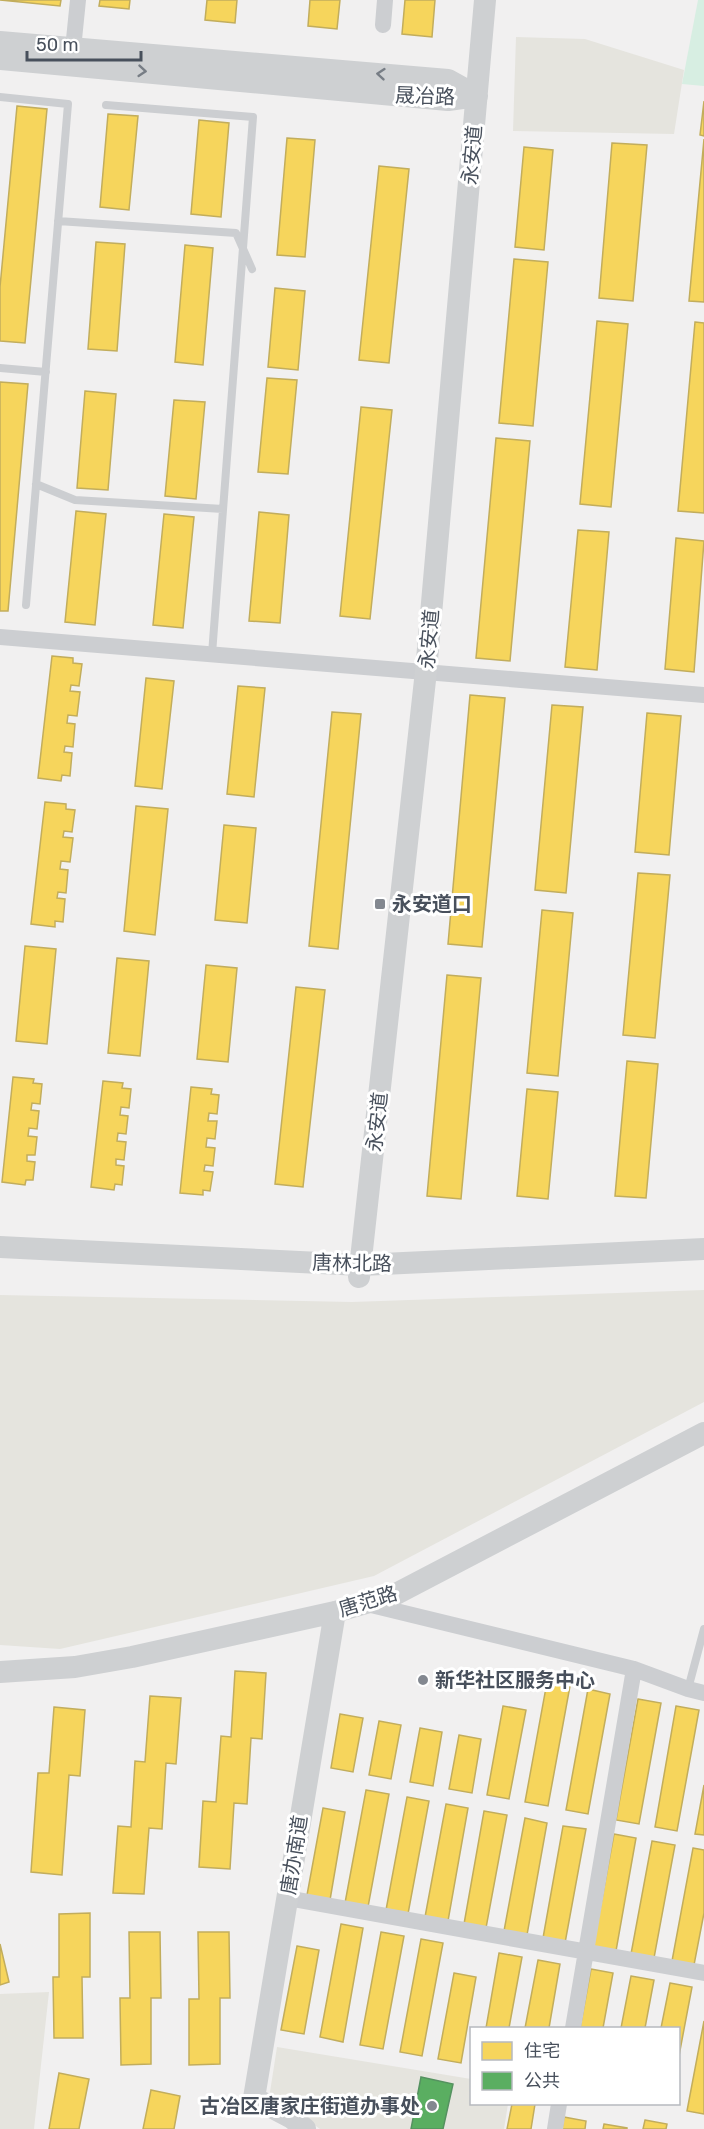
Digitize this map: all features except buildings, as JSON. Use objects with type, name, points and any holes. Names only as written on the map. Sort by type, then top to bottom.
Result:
[{"type":"main road","name":"永安道","points":[[360,1271],[426,671],[485,0]]},
{"type":"main road","name":"晟冶路","points":[[0,42],[72,56],[448,100],[477,96]]},
{"type":"main road","name":"晟冶路","points":[[0,59],[72,56]]},
{"type":"main road","name":"唐林北路","points":[[0,1246],[360,1271],[704,1249]]},
{"type":"main road","name":"唐林北路","points":[[0,1262],[360,1271],[704,1262]]},
{"type":"main road","name":"唐范路","points":[[0,1672],[75,1667],[132,1657],[335,1612],[394,1595],[704,1433]]},
{"type":"main road","name":"唐办南道","points":[[305,2129],[292,2118],[254,2098],[335,1612]]},
{"type":"street","points":[[72,56],[78,0]]},
{"type":"street","points":[[383,25],[385,0]]},
{"type":"street","points":[[0,637],[704,695]]},
{"type":"street","points":[[366,1604],[634,1669],[696,1691]]},
{"type":"street","points":[[573,2027],[634,1669]]},
{"type":"street","points":[[287,1898],[704,1973]]},
{"type":"street","points":[[555,2129],[559,2105]]},
{"type":"lane","points":[[0,97],[68,104],[26,605]]},
{"type":"lane","points":[[106,105],[253,117],[212,654]]},
{"type":"lane","points":[[58,221],[236,233],[252,269]]},
{"type":"lane","points":[[0,368],[45,372]]},
{"type":"lane","points":[[36,484],[75,500],[222,509]]},
{"type":"lane","points":[[696,1691],[704,1629]]},
{"type":"shaded area","points":[[516,37],[585,39],[684,70],[674,134],[513,131]]},
{"type":"shaded area","points":[[704,1290],[704,1402],[374,1576],[60,1649],[0,1645],[0,1295],[352,1302]]},
{"type":"shaded area","points":[[49,1992],[34,2129],[0,2129],[0,1994]]},
{"type":"shaded area","points":[[277,2047],[470,2079],[470,2105],[508,2105],[504,2129],[320,2129],[270,2092]]},
{"type":"green space","points":[[698,0],[704,0],[704,86],[682,84]]},
{"type":"place","name":"永安道口","points":[[380,904]]},
{"type":"place","name":"新华社区服务中心","points":[[423,1680]]},
{"type":"place","name":"古冶区唐家庄街道办事处","points":[[432,2106]]}]
